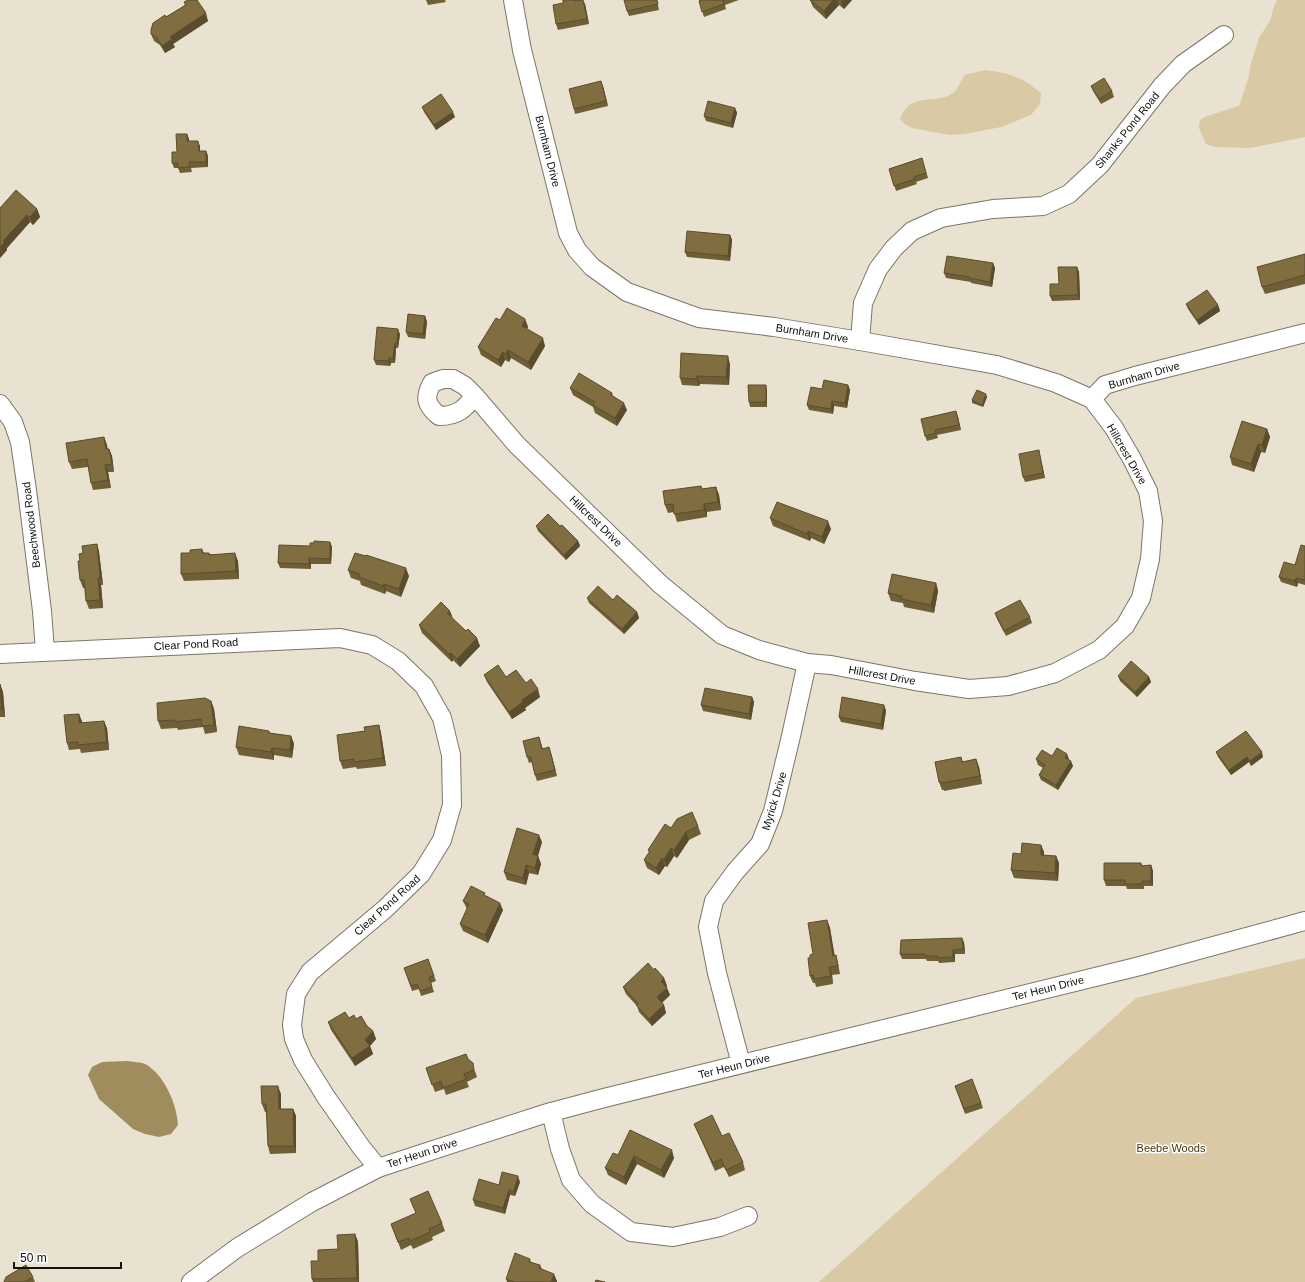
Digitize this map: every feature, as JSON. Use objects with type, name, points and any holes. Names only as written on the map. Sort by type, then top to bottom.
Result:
[{"type":"street","name":"Burnham Drive","points":[[513,0],[522,50],[568,233],[577,250],[592,266],[627,292],[699,318],[774,327],[996,365],[1056,383],[1092,399],[1105,385],[1117,381],[1305,333]]},
{"type":"street","name":"Shanks Pond Road","points":[[860,341],[863,303],[878,269],[894,248],[912,231],[941,218],[992,210],[1043,206],[1069,194],[1100,165],[1162,86],[1183,64],[1224,35]]},
{"type":"street","name":"Hillcrest Drive","points":[[475,396],[518,445],[655,578],[722,635],[759,650],[808,663],[831,665],[908,680],[969,689],[1008,686],[1055,673],[1099,650],[1125,626],[1141,598],[1150,559],[1153,521],[1148,491],[1114,428],[1092,399]]},
{"type":"street","name":"Beechwood Road","points":[[0,404],[13,422],[20,442],[30,510],[45,651]]},
{"type":"street","name":"Clear Pond Road","points":[[0,654],[340,638],[372,645],[398,661],[424,686],[442,718],[452,755],[452,805],[442,840],[421,874],[385,909],[310,972],[296,994],[292,1024],[294,1039],[303,1060],[326,1097],[361,1147],[378,1168]]},
{"type":"street","name":"Myrick Drive","points":[[741,1064],[717,973],[708,927],[714,901],[735,872],[760,844],[773,811],[792,736],[808,663]]},
{"type":"street","name":"Ter Heun Drive","points":[[191,1282],[237,1248],[312,1202],[378,1168],[551,1112],[1140,966],[1305,921]]},
{"type":"street","points":[[551,1112],[560,1149],[572,1180],[592,1204],[630,1232],[674,1237],[720,1227],[748,1216]]},
{"type":"green space","points":[[1277,0],[1305,0],[1305,137],[1250,148],[1216,147],[1206,144],[1199,128],[1200,120],[1207,116],[1239,106],[1259,38],[1271,19]]},
{"type":"green space","points":[[985,70],[1008,74],[1021,79],[1041,93],[1040,104],[1031,115],[1001,127],[965,134],[949,135],[912,128],[900,119],[905,110],[917,101],[946,97],[955,92],[965,75]]},
{"type":"green space","name":"Beebe Woods","points":[[1305,958],[1305,1282],[819,1282],[1136,998]]},
{"type":"shaded area","points":[[127,1061],[145,1064],[164,1082],[172,1099],[177,1117],[178,1125],[171,1134],[159,1137],[145,1134],[133,1129],[99,1099],[88,1075],[92,1067],[102,1062]]},
{"type":"building","points":[[188,0],[197,0],[206,13],[170,37],[172,39],[162,46],[157,38],[151,34],[153,23],[165,15],[166,17],[186,5],[184,2]]},
{"type":"building","points":[[563,0],[583,0],[587,19],[556,24],[553,5],[563,3]]},
{"type":"building","points":[[624,0],[657,0],[658,4],[627,11]]},
{"type":"building","points":[[723,0],[724,4],[702,12],[699,1]]},
{"type":"building","points":[[810,0],[833,0],[824,11]]},
{"type":"building","points":[[1104,78],[1112,91],[1099,99],[1091,86]]},
{"type":"building","points":[[601,81],[606,101],[574,109],[569,89]]},
{"type":"building","points":[[441,94],[453,112],[434,125],[422,107]]},
{"type":"building","points":[[708,101],[735,108],[731,123],[704,116]]},
{"type":"building","points":[[176,134],[187,134],[187,141],[198,141],[199,151],[206,151],[206,162],[189,162],[190,167],[178,168],[178,163],[172,163],[172,152],[177,152]]},
{"type":"building","points":[[922,158],[926,173],[914,177],[915,179],[894,186],[889,169]]},
{"type":"building","points":[[16,190],[37,209],[30,217],[27,215],[3,241],[5,242],[0,247],[0,208]]},
{"type":"building","points":[[687,231],[730,235],[728,256],[685,252]]},
{"type":"building","points":[[1305,254],[1305,275],[1262,287],[1257,267]]},
{"type":"building","points":[[947,256],[993,263],[990,282],[944,273]]},
{"type":"building","points":[[1058,267],[1077,267],[1078,295],[1050,296],[1050,284],[1059,284]]},
{"type":"building","points":[[1207,290],[1218,305],[1197,320],[1186,304]]},
{"type":"building","points":[[507,308],[525,319],[522,326],[543,338],[528,362],[508,350],[506,354],[503,352],[498,360],[478,347],[496,318],[500,320]]},
{"type":"building","points":[[408,314],[425,316],[423,334],[406,332]]},
{"type":"building","points":[[377,327],[398,329],[397,343],[395,343],[393,358],[389,358],[388,361],[374,360]]},
{"type":"building","points":[[681,353],[728,356],[726,377],[697,376],[697,379],[680,378]]},
{"type":"building","points":[[579,373],[612,393],[611,395],[624,403],[615,418],[593,405],[595,402],[570,388]]},
{"type":"building","points":[[824,380],[848,385],[845,403],[832,401],[831,409],[807,405],[811,387],[822,389]]},
{"type":"building","points":[[748,385],[766,385],[766,402],[749,402]]},
{"type":"building","points":[[977,390],[986,394],[982,405],[972,400]]},
{"type":"building","points":[[956,411],[959,425],[935,430],[936,433],[925,436],[921,419]]},
{"type":"building","points":[[1242,421],[1267,429],[1262,445],[1258,444],[1251,464],[1230,457]]},
{"type":"building","points":[[104,437],[106,449],[109,449],[112,464],[105,465],[108,480],[91,483],[87,459],[69,462],[66,443]]},
{"type":"building","points":[[1039,450],[1043,473],[1023,477],[1019,454]]},
{"type":"building","points":[[701,486],[702,489],[716,487],[718,502],[704,504],[704,510],[674,514],[673,504],[665,505],[663,491]]},
{"type":"building","points":[[777,502],[828,521],[822,537],[808,531],[807,534],[770,518]]},
{"type":"building","points":[[548,514],[578,541],[564,555],[536,526]]},
{"type":"building","points":[[314,541],[330,542],[330,559],[309,558],[309,564],[278,563],[279,545],[310,546],[310,543],[314,543]]},
{"type":"building","points":[[97,544],[100,577],[98,578],[100,600],[86,601],[84,580],[80,580],[78,561],[80,561],[79,554],[83,553],[82,546]]},
{"type":"building","points":[[1301,545],[1305,546],[1305,580],[1296,578],[1295,581],[1279,577],[1284,562],[1295,565]]},
{"type":"building","points":[[202,549],[202,553],[209,553],[209,555],[235,553],[236,571],[181,574],[181,553],[190,553],[190,550]]},
{"type":"building","points":[[355,553],[406,568],[399,589],[384,584],[383,586],[359,577],[360,574],[348,570]]},
{"type":"building","points":[[892,574],[936,583],[931,605],[901,599],[902,596],[888,593]]},
{"type":"building","points":[[598,586],[613,600],[617,595],[637,612],[622,629],[587,598]]},
{"type":"building","points":[[1020,600],[1030,617],[1004,631],[995,613]]},
{"type":"building","points":[[441,602],[450,611],[447,613],[466,631],[468,629],[477,638],[457,659],[451,653],[449,654],[419,625]]},
{"type":"building","points":[[1131,661],[1149,677],[1135,692],[1118,676]]},
{"type":"building","points":[[498,665],[506,677],[516,670],[526,683],[531,679],[538,689],[522,700],[523,702],[509,712],[484,675]]},
{"type":"building","points":[[0,684],[2,709],[0,709]]},
{"type":"building","points":[[705,688],[752,697],[749,714],[701,705]]},
{"type":"building","points":[[842,697],[884,705],[881,724],[839,717]]},
{"type":"building","points":[[205,698],[211,701],[214,725],[202,726],[201,719],[175,722],[175,720],[158,721],[157,703]]},
{"type":"building","points":[[79,714],[79,723],[104,721],[107,742],[78,745],[78,742],[67,743],[64,715]]},
{"type":"building","points":[[379,725],[383,758],[354,762],[354,759],[340,761],[337,735],[365,731],[364,727]]},
{"type":"building","points":[[239,726],[269,731],[269,733],[291,736],[290,750],[272,748],[271,752],[236,747]]},
{"type":"building","points":[[1246,731],[1262,752],[1250,761],[1247,757],[1229,770],[1216,752]]},
{"type":"building","points":[[539,737],[542,749],[549,747],[555,770],[535,775],[531,757],[527,757],[523,741]]},
{"type":"building","points":[[1057,748],[1067,754],[1065,758],[1071,761],[1056,785],[1039,775],[1045,765],[1036,759],[1042,750],[1052,756]]},
{"type":"building","points":[[961,757],[962,762],[976,759],[980,776],[942,783],[939,782],[935,762]]},
{"type":"building","points":[[692,812],[698,826],[686,832],[674,850],[671,848],[664,860],[662,858],[656,868],[644,860],[650,851],[648,850],[665,824],[671,828],[677,819]]},
{"type":"building","points":[[517,828],[539,835],[533,854],[538,856],[535,868],[526,865],[523,878],[504,872]]},
{"type":"building","points":[[1022,843],[1041,845],[1041,855],[1056,856],[1055,873],[1011,870],[1013,853],[1021,854]]},
{"type":"building","points":[[1104,863],[1141,863],[1141,866],[1151,865],[1151,881],[1142,881],[1142,884],[1125,884],[1125,880],[1104,880]]},
{"type":"building","points":[[471,886],[500,903],[485,935],[460,924],[469,904],[463,901]]},
{"type":"building","points":[[827,920],[833,956],[836,955],[838,966],[829,967],[831,976],[814,979],[813,975],[810,976],[808,958],[810,958],[810,955],[813,954],[808,923]]},
{"type":"building","points":[[962,938],[963,949],[953,950],[953,957],[937,958],[937,956],[925,956],[925,954],[900,954],[901,940]]},
{"type":"building","points":[[428,959],[434,976],[429,977],[432,987],[420,991],[417,984],[411,986],[404,968]]},
{"type":"building","points":[[648,963],[664,978],[661,981],[667,988],[657,997],[664,1005],[649,1019],[636,1005],[638,1003],[623,987]]},
{"type":"building","points":[[345,1012],[349,1018],[354,1015],[356,1019],[361,1016],[367,1026],[373,1031],[365,1040],[370,1046],[352,1058],[328,1022]]},
{"type":"building","points":[[466,1054],[468,1059],[473,1063],[474,1070],[464,1074],[466,1079],[443,1088],[441,1081],[432,1085],[426,1068]]},
{"type":"building","points":[[972,1079],[981,1103],[964,1109],[955,1086]]},
{"type":"building","points":[[261,1086],[278,1086],[279,1109],[293,1109],[294,1146],[268,1146],[266,1104],[262,1104]]},
{"type":"building","points":[[712,1115],[722,1136],[729,1133],[743,1162],[726,1170],[721,1159],[713,1163],[694,1124]]},
{"type":"building","points":[[630,1130],[672,1150],[661,1170],[634,1156],[624,1177],[605,1168],[613,1153],[618,1155]]},
{"type":"building","points":[[502,1172],[518,1176],[514,1191],[509,1190],[503,1208],[473,1200],[479,1179],[499,1185]]},
{"type":"building","points":[[428,1191],[442,1223],[429,1229],[430,1232],[410,1241],[409,1238],[398,1242],[391,1224],[416,1213],[410,1199]]},
{"type":"building","points":[[355,1234],[357,1278],[312,1279],[311,1261],[318,1261],[318,1250],[338,1249],[337,1235]]},
{"type":"building","points":[[515,1253],[530,1259],[529,1262],[540,1265],[539,1268],[554,1274],[551,1282],[514,1282],[506,1279]]},
{"type":"building","points":[[26,1265],[33,1277],[24,1282],[4,1282],[6,1277]]}]
